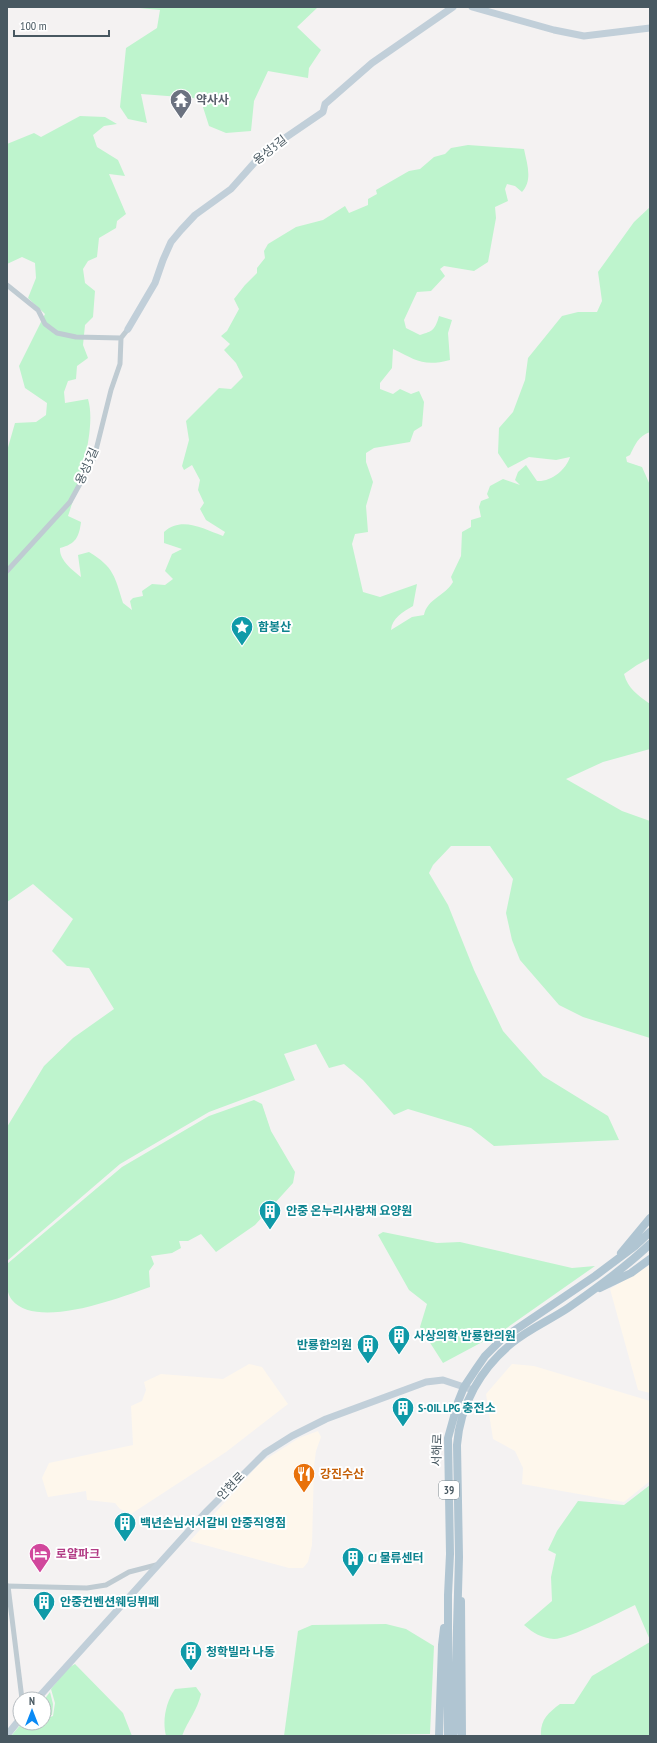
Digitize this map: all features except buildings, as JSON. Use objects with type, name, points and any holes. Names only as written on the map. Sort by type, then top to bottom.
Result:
[{"type":"main road","points":[[613,1262],[650,1218]]},
{"type":"main road","name":"서해로","points":[[448,1736],[448,1595],[450,1554],[448,1438],[451,1421],[464,1387],[485,1356],[502,1339],[613,1262],[650,1232]]},
{"type":"main road","name":"서해로","points":[[454,1736],[459,1557],[458,1434],[465,1409],[473,1390],[494,1361],[512,1343],[568,1308],[650,1244]]},
{"type":"main road","points":[[590,1291],[611,1283],[650,1260]]},
{"type":"main road","points":[[459,1557],[462,1611],[462,1736]]},
{"type":"main road","points":[[440,1736],[442,1645],[448,1595]]},
{"type":"street","name":"용성3길","points":[[128,329],[155,283],[171,242],[195,215],[231,189],[263,153],[323,112],[326,104],[372,62],[453,7]]},
{"type":"street","points":[[472,7],[554,30],[584,36],[650,28]]},
{"type":"street","points":[[7,285],[38,310],[45,324],[57,333],[76,337],[121,338],[128,329]]},
{"type":"street","name":"용성3길","points":[[7,571],[70,502],[94,458],[111,390],[120,364],[121,338]]},
{"type":"street","name":"안현로","points":[[44,1691],[156,1565],[244,1472],[265,1453],[292,1436],[340,1413],[426,1382],[444,1380],[473,1390]]},
{"type":"street","points":[[21,1691],[8,1586],[87,1588],[106,1585],[129,1572],[156,1565]]},
{"type":"shaded area","points":[[650,1265],[650,1393],[638,1390],[610,1289]]},
{"type":"shaded area","points":[[249,1364],[262,1367],[288,1404],[226,1452],[131,1514],[120,1509],[115,1503],[87,1500],[86,1491],[48,1497],[42,1478],[49,1463],[133,1445],[131,1406],[142,1401],[146,1390],[144,1382],[161,1374],[223,1379]]},
{"type":"shaded area","points":[[512,1364],[534,1366],[650,1401],[650,1481],[624,1502],[522,1484],[523,1468],[515,1451],[493,1439],[486,1394]]},
{"type":"shaded area","points":[[318,1431],[321,1437],[316,1451],[314,1466],[312,1545],[308,1562],[303,1568],[289,1568],[190,1541],[260,1463],[299,1438]]},
{"type":"green space","points":[[129,7],[318,7],[297,27],[321,50],[309,68],[308,78],[268,71],[254,101],[251,131],[226,133],[209,126],[202,104],[194,98],[141,94],[147,123],[128,119],[120,107],[126,48],[157,28],[160,10]]},
{"type":"green space","points":[[80,116],[105,117],[117,124],[104,126],[93,135],[97,147],[118,160],[125,176],[109,174],[126,214],[117,221],[116,228],[99,238],[97,257],[88,261],[83,269],[85,283],[95,291],[93,317],[85,325],[83,345],[88,358],[77,366],[76,379],[68,381],[64,392],[65,403],[88,399],[90,425],[85,457],[68,516],[81,522],[79,532],[78,536],[73,542],[60,548],[60,552],[64,561],[81,577],[78,555],[89,552],[97,557],[109,568],[118,586],[123,603],[132,610],[130,601],[133,598],[143,596],[142,591],[152,584],[165,585],[173,579],[165,571],[172,554],[182,549],[164,543],[164,532],[171,527],[185,524],[200,527],[223,536],[225,532],[206,520],[200,509],[204,503],[198,490],[200,480],[192,465],[184,470],[182,466],[189,440],[186,421],[219,388],[231,389],[243,377],[236,363],[224,350],[230,344],[221,336],[227,331],[239,309],[234,299],[257,273],[257,268],[265,258],[264,251],[268,244],[296,227],[323,220],[345,206],[349,213],[368,205],[368,199],[377,194],[376,190],[409,171],[420,169],[434,157],[445,154],[451,148],[468,145],[524,149],[528,166],[527,182],[522,192],[515,186],[507,184],[505,189],[508,201],[495,207],[496,218],[488,262],[474,271],[444,266],[440,269],[445,276],[431,291],[417,292],[404,320],[406,328],[420,335],[433,329],[439,316],[452,320],[448,333],[450,360],[433,363],[420,361],[393,349],[392,368],[380,383],[380,389],[393,394],[400,389],[411,394],[419,391],[424,402],[422,426],[414,431],[410,442],[374,448],[366,453],[366,462],[373,482],[366,506],[368,532],[355,534],[352,544],[363,592],[380,597],[417,584],[413,606],[402,613],[393,622],[391,630],[412,617],[424,615],[429,605],[453,582],[451,577],[461,556],[462,532],[471,527],[471,520],[481,517],[479,507],[481,501],[489,498],[487,494],[490,486],[503,479],[520,485],[515,480],[518,472],[526,465],[537,481],[548,480],[561,471],[568,462],[570,457],[556,460],[529,457],[508,468],[498,453],[499,428],[513,412],[525,380],[528,358],[562,316],[578,312],[597,312],[602,301],[598,272],[634,222],[650,207],[650,432],[640,438],[635,444],[630,455],[626,457],[627,462],[642,467],[650,485],[650,658],[624,674],[631,688],[650,704],[650,749],[603,762],[566,779],[622,811],[650,821],[650,1038],[583,1017],[559,1005],[520,960],[512,940],[506,913],[513,879],[490,846],[451,846],[433,865],[429,873],[448,905],[474,970],[503,1031],[543,1076],[608,1116],[619,1140],[494,1146],[471,1128],[408,1109],[394,1115],[363,1080],[344,1064],[329,1068],[316,1044],[284,1054],[295,1080],[209,1112],[120,1164],[7,1261],[7,1127],[44,1066],[73,1038],[114,1009],[89,968],[67,966],[52,951],[73,919],[33,884],[7,902],[7,451],[15,423],[36,422],[46,415],[47,403],[25,388],[19,366],[45,314],[28,298],[36,278],[35,263],[22,257],[7,264],[7,144],[34,133],[41,137]]},
{"type":"green space","points":[[254,1100],[262,1104],[271,1131],[295,1172],[293,1183],[255,1225],[216,1252],[201,1234],[188,1241],[179,1241],[181,1248],[172,1253],[151,1256],[154,1264],[149,1271],[150,1287],[119,1298],[79,1309],[58,1312],[40,1312],[24,1309],[12,1300],[7,1288],[7,1264],[122,1167],[209,1116]]},
{"type":"green space","points":[[383,1232],[437,1243],[460,1242],[572,1268],[595,1266],[501,1332],[443,1363],[420,1327],[427,1304],[409,1290],[378,1235]]},
{"type":"green space","points":[[650,1485],[650,1640],[635,1605],[571,1635],[561,1638],[554,1639],[542,1636],[534,1633],[524,1625],[552,1601],[551,1577],[556,1554],[548,1550],[557,1531],[578,1501],[624,1505]]},
{"type":"green space","points":[[386,1624],[406,1629],[434,1646],[430,1734],[284,1736],[298,1631],[312,1625]]},
{"type":"green space","points":[[650,1642],[650,1736],[541,1736],[543,1721],[546,1717],[560,1704],[574,1704],[592,1676]]},
{"type":"green space","points":[[75,1664],[123,1713],[132,1736],[11,1736],[15,1731],[52,1731],[52,1716],[55,1703],[51,1689],[68,1668]]},
{"type":"green space","points":[[196,1687],[201,1694],[195,1711],[182,1736],[166,1736],[164,1724],[167,1705],[175,1689]]},
{"type":"place","name":"약사사","points":[[181,120]]},
{"type":"place","name":"함봉산","points":[[242,646]]},
{"type":"place","name":"안중 온누리사랑채 요양원","points":[[270,1230]]},
{"type":"place","name":"사상의학 반룡한의원","points":[[399,1356]]},
{"type":"place","name":"반룡한의원","points":[[368,1364]]},
{"type":"place","name":"S-OIL LPG 충전소","points":[[403,1428]]},
{"type":"place","name":"강진수산","points":[[304,1494]]},
{"type":"place","name":"백년손님서서갈비 안중직영점","points":[[125,1542]]},
{"type":"place","name":"로얄파크","points":[[40,1574]]},
{"type":"place","name":"CJ 물류센터","points":[[353,1578]]},
{"type":"place","name":"안중컨벤션웨딩뷔페","points":[[44,1622]]},
{"type":"place","name":"청학빌라 나동","points":[[191,1672]]}]
